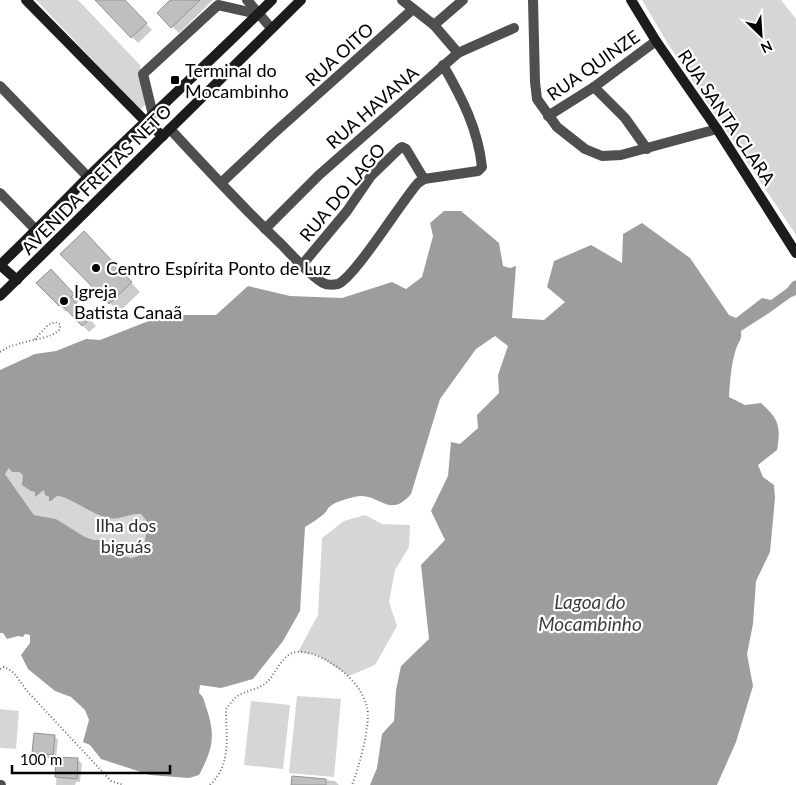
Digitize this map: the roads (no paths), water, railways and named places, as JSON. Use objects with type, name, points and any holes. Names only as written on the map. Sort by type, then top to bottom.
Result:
[{"type":"main road","points":[[26,0],[166,133]]},
{"type":"main road","name":"AVENIDA FREITAS NETO","points":[[0,265],[88,176],[272,0]]},
{"type":"main road","name":"AVENIDA FREITAS NETO","points":[[0,296],[300,0]]},
{"type":"main road","name":"RUA SANTA CLARA","points":[[631,0],[656,41],[717,129],[796,253]]},
{"type":"main road","points":[[0,265],[16,280]]},
{"type":"street","points":[[247,0],[271,28]]},
{"type":"street","points":[[402,0],[434,25],[458,53]]},
{"type":"street","points":[[434,25],[463,0]]},
{"type":"street","points":[[533,0],[537,99],[557,128],[585,149],[602,156],[621,155],[717,129]]},
{"type":"street","points":[[149,118],[143,74],[218,5],[258,13]]},
{"type":"street","name":"RUA OITO","points":[[221,184],[273,134],[413,9]]},
{"type":"street","name":"RUA HAVANA","points":[[265,229],[319,175],[443,65],[458,53],[514,28]]},
{"type":"street","name":"RUA QUINZE","points":[[548,116],[594,87],[656,41]]},
{"type":"street","points":[[424,179],[478,171],[482,167],[476,134],[471,119],[443,65]]},
{"type":"street","points":[[0,86],[88,176]]},
{"type":"street","points":[[594,87],[625,118],[647,149]]},
{"type":"street","name":"RUA DO LAGO","points":[[166,133],[221,184],[302,265],[324,284],[331,285],[343,281],[357,265],[412,189],[424,179],[406,149],[402,147],[398,149],[371,176],[347,211],[302,265]]},
{"type":"street","points":[[0,193],[36,230]]},
{"type":"water","name":"Lagoa do Mocambinho","points":[[444,211],[461,211],[499,243],[503,266],[510,268],[516,266],[512,318],[544,320],[565,302],[547,287],[554,261],[591,245],[622,263],[623,234],[642,223],[690,258],[729,315],[736,318],[762,298],[771,300],[789,287],[794,295],[741,331],[741,339],[736,349],[732,367],[729,397],[745,405],[761,403],[775,419],[779,435],[777,450],[758,465],[763,477],[774,485],[775,498],[770,552],[756,581],[753,624],[747,654],[753,686],[736,742],[717,785],[370,785],[377,768],[382,734],[394,721],[396,690],[401,666],[429,639],[421,565],[445,540],[431,511],[448,476],[451,442],[460,444],[478,428],[477,415],[499,393],[498,375],[508,346],[495,336],[476,349],[440,399],[411,494],[403,502],[396,505],[389,505],[363,496],[343,500],[331,506],[324,514],[305,527],[300,611],[283,641],[253,679],[221,688],[200,685],[199,693],[202,696],[209,717],[212,742],[199,775],[189,778],[150,775],[101,759],[90,745],[83,742],[89,720],[85,710],[71,697],[55,691],[28,669],[21,655],[30,643],[30,635],[25,634],[23,637],[18,636],[7,639],[3,633],[0,633],[0,370],[35,354],[56,351],[86,339],[100,340],[164,315],[216,315],[248,286],[290,296],[342,298],[392,282],[406,289],[422,277],[433,236],[430,223]],"holes":[[[9,468],[12,472],[19,472],[23,475],[22,485],[35,492],[35,497],[44,490],[45,495],[49,497],[49,501],[57,496],[62,497],[111,519],[141,514],[148,523],[141,555],[132,558],[123,556],[103,540],[85,537],[56,519],[34,515],[5,474]]]},
{"type":"waterway","points":[[792,291],[796,286]]},
{"type":"place","name":"Terminal do Mocambinho","points":[[175,80]]},
{"type":"place","name":"Centro Espírita Ponto de Luz","points":[[96,268]]},
{"type":"place","name":"Igreja Batista Canaã","points":[[64,301]]},
{"type":"park label","name":"Ilha dos biguás","points":[[126,535]]}]
